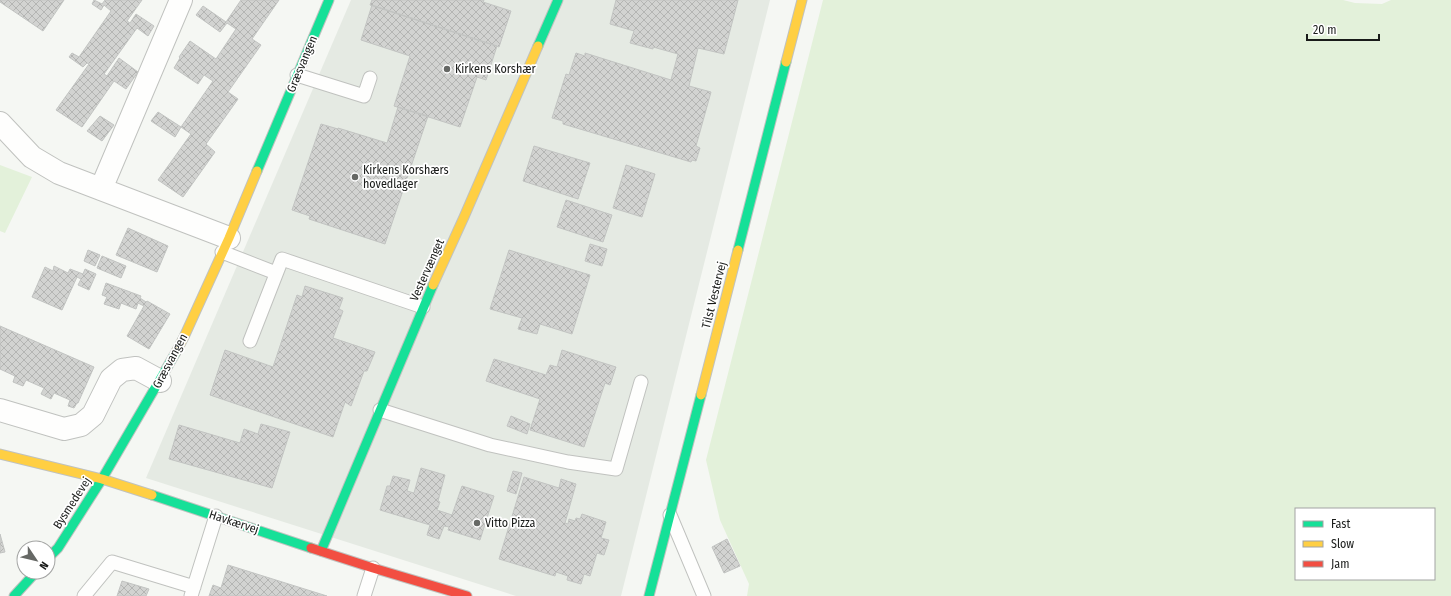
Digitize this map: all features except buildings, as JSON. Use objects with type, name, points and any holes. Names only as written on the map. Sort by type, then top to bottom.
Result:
[{"type":"street","points":[[101,189],[181,0]]},
{"type":"street","name":"Græsvangen","points":[[102,479],[160,381],[184,337],[226,245],[329,0]]},
{"type":"street","name":"Vestervænget","points":[[321,551],[423,307],[464,217],[558,0]]},
{"type":"street","name":"Tilst Vestervej","points":[[649,596],[802,0]]},
{"type":"street","points":[[0,123],[32,157],[59,173],[101,189],[226,245]]},
{"type":"street","points":[[0,410],[64,429],[81,425],[93,415],[111,379],[122,370],[136,368],[160,381]]},
{"type":"street","name":"Havkærvej","points":[[0,454],[102,479],[373,568],[467,596]]},
{"type":"street","name":"Bysmedevej","points":[[56,550],[102,479]]},
{"type":"street","points":[[14,596],[29,580]]},
{"type":"lane","points":[[297,75],[364,96],[370,78]]},
{"type":"lane","points":[[226,245],[276,273]]},
{"type":"lane","points":[[250,341],[282,259],[423,307]]},
{"type":"lane","points":[[380,410],[490,444],[568,462],[616,469],[641,382]]},
{"type":"lane","points":[[670,515],[704,596]]},
{"type":"lane","points":[[84,596],[112,562],[193,592],[216,516]]},
{"type":"lane","points":[[364,596],[373,568]]},
{"type":"shaded area","points":[[351,0],[770,0],[621,596],[516,596],[146,478]]},
{"type":"green space","points":[[823,0],[1343,0],[1355,3],[1382,4],[1391,0],[1451,0],[1451,596],[747,596],[749,584],[720,520],[706,460]]},
{"type":"green space","points":[[0,165],[32,177],[5,233],[0,231]]},
{"type":"traffic: fast","points":[[257,171],[329,0]]},
{"type":"traffic: fast","points":[[538,46],[558,0]]},
{"type":"traffic: fast","points":[[738,250],[786,62]]},
{"type":"traffic: fast","points":[[321,551],[433,285]]},
{"type":"traffic: fast","points":[[56,550],[102,479],[176,352]]},
{"type":"traffic: fast","points":[[649,596],[701,395]]},
{"type":"traffic: fast","points":[[152,495],[311,548]]},
{"type":"traffic: fast","points":[[14,596],[29,580]]},
{"type":"traffic: slow","points":[[786,62],[802,0]]},
{"type":"traffic: slow","points":[[433,285],[538,46]]},
{"type":"traffic: slow","points":[[176,352],[229,238],[257,171]]},
{"type":"traffic: slow","points":[[701,395],[738,250]]},
{"type":"traffic: slow","points":[[0,454],[102,479],[152,495]]},
{"type":"traffic: jam","points":[[311,548],[467,596]]},
{"type":"place","name":"Kirkens Korshær","points":[[447,69]]},
{"type":"place","name":"Kirkens Korshærs hovedlager","points":[[355,177]]},
{"type":"place","name":"Vitto Pizza","points":[[477,523]]}]
